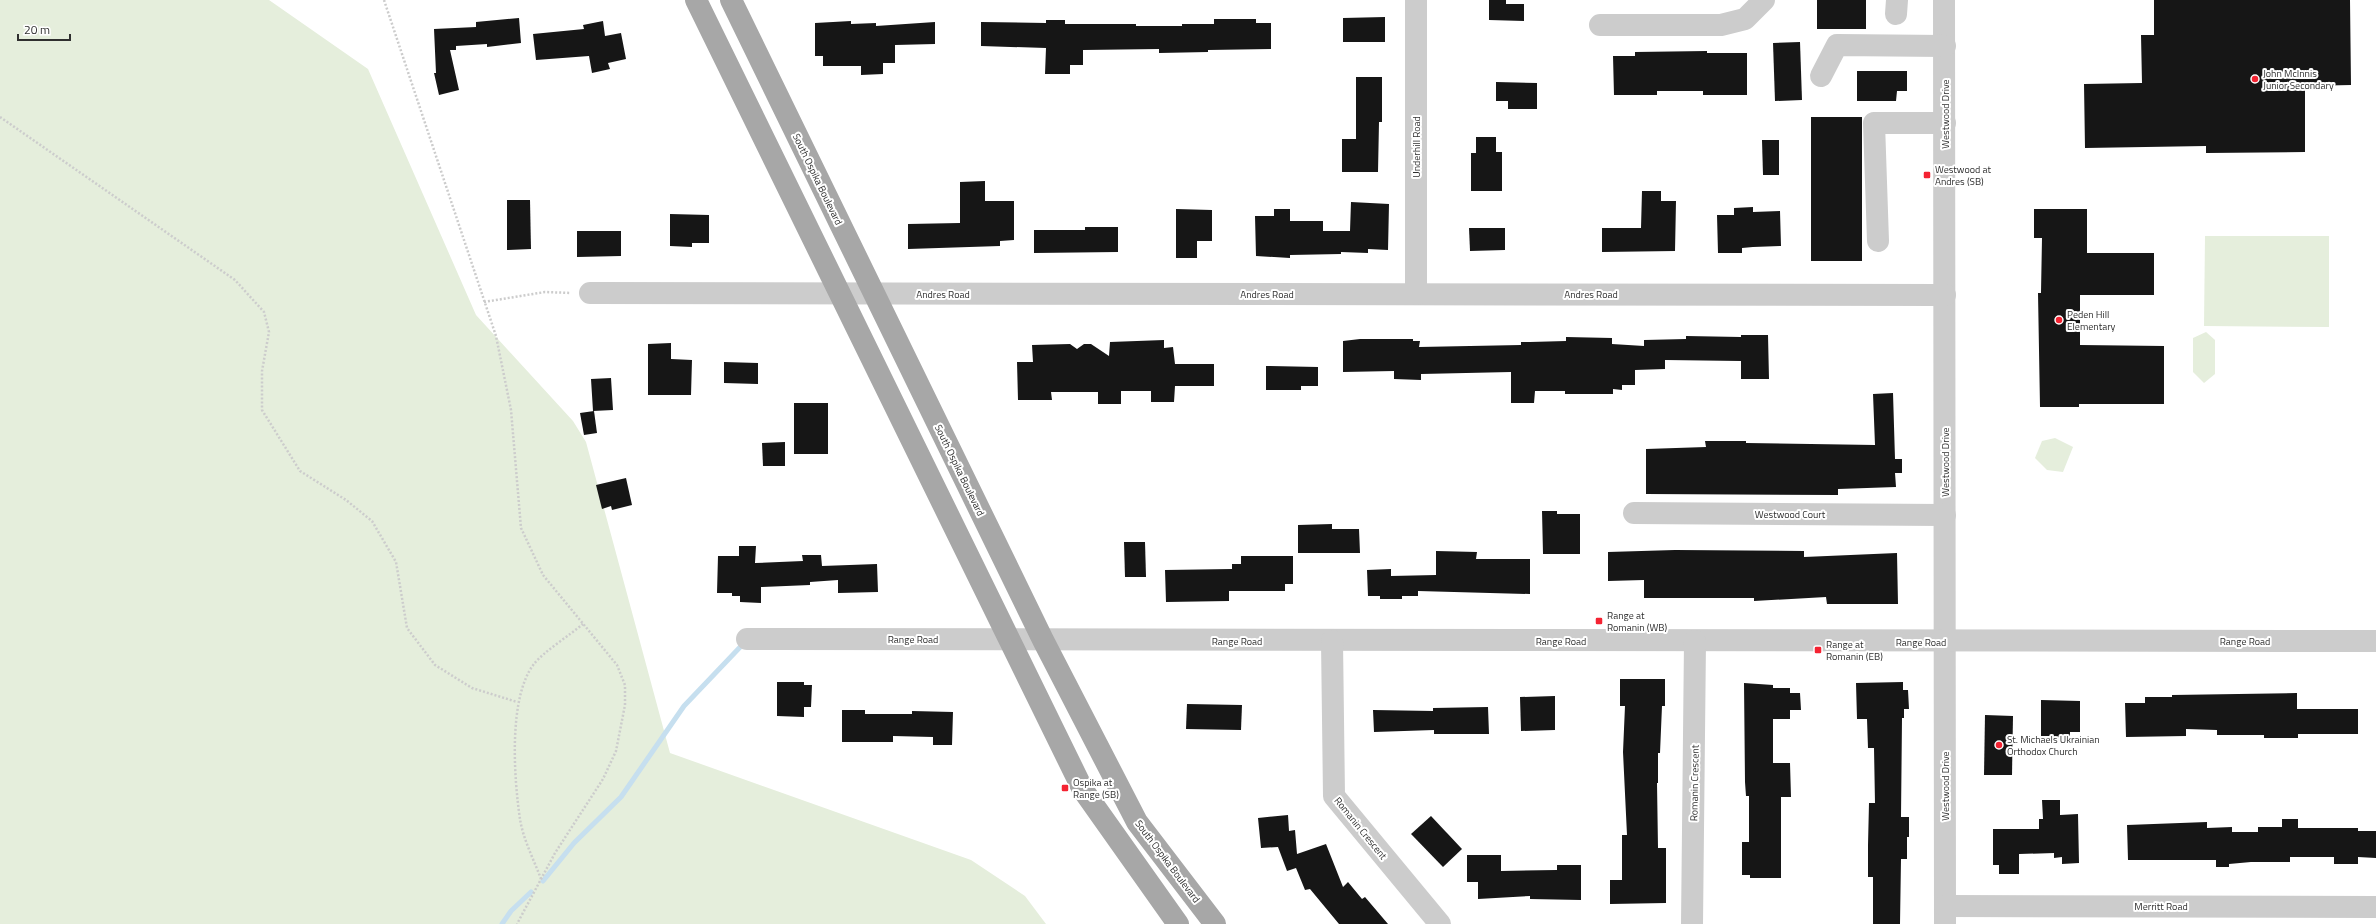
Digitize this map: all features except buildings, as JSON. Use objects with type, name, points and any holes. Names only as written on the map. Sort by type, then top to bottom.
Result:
[{"type":"main road","points":[[696,0],[1082,790],[1178,924]]},
{"type":"main road","name":"South Ospika Boulevard","points":[[731,0],[1043,640],[1137,822],[1215,924]]},
{"type":"street","name":"Underhill Road","points":[[1416,0],[1416,294]]},
{"type":"street","points":[[1600,25],[1721,25],[1745,19],[1764,0]]},
{"type":"street","name":"Westwood Drive","points":[[1944,0],[1945,915]]},
{"type":"street","points":[[1821,76],[1837,45],[1945,46]]},
{"type":"street","points":[[1878,241],[1874,123],[1945,123]]},
{"type":"street","name":"Andres Road","points":[[590,293],[1945,295]]},
{"type":"street","name":"Westwood Court","points":[[1634,514],[1945,515]]},
{"type":"street","name":"Range Road","points":[[747,639],[1945,642],[2376,641]]},
{"type":"street","name":"Romanin Crescent","points":[[1332,641],[1334,796],[1440,924]]},
{"type":"street","name":"Romanin Crescent","points":[[1692,924],[1695,641]]},
{"type":"street","name":"Merritt Road","points":[[1945,915],[2376,907]]},
{"type":"path","points":[[384,0],[496,336],[511,410],[521,528],[543,575],[617,665],[625,685],[625,706],[616,751],[603,779],[555,853],[517,924]]},
{"type":"path","points":[[0,117],[235,280],[264,312],[269,332],[262,371],[262,410],[278,438],[300,471],[346,500],[372,521],[396,562],[407,628],[435,666],[472,688],[517,702]]},
{"type":"path","points":[[484,302],[545,292],[590,293]]},
{"type":"path","points":[[541,880],[520,820],[516,751],[517,702],[521,688],[534,664],[583,624]]},
{"type":"green space","points":[[0,0],[269,0],[368,69],[476,315],[573,421],[586,442],[670,753],[971,860],[1025,896],[1046,924],[0,924]]},
{"type":"green space","points":[[2205,236],[2329,236],[2329,327],[2204,326]]},
{"type":"green space","points":[[2206,332],[2215,340],[2215,374],[2204,383],[2193,372],[2193,338]]},
{"type":"green space","points":[[2055,438],[2073,447],[2063,472],[2047,470],[2035,458],[2042,441]]},
{"type":"waterway","points":[[543,881],[574,843],[621,797],[684,706],[744,643]]},
{"type":"waterway","points":[[502,924],[511,911],[531,892]]},
{"type":"place","name":"John McInnis Junior Secondary","points":[[2255,79]]},
{"type":"place","name":"Westwood at Andres (SB)","points":[[1927,175]]},
{"type":"place","name":"Peden Hill Elementary","points":[[2059,320]]},
{"type":"place","name":"Range at Romanin (WB)","points":[[1599,621]]},
{"type":"place","name":"Range at Romanin (EB)","points":[[1818,650]]},
{"type":"place","name":"St. Michaels Ukrainian Orthodox Church","points":[[1999,745]]},
{"type":"place","name":"Ospika at Range (SB)","points":[[1065,788]]}]
